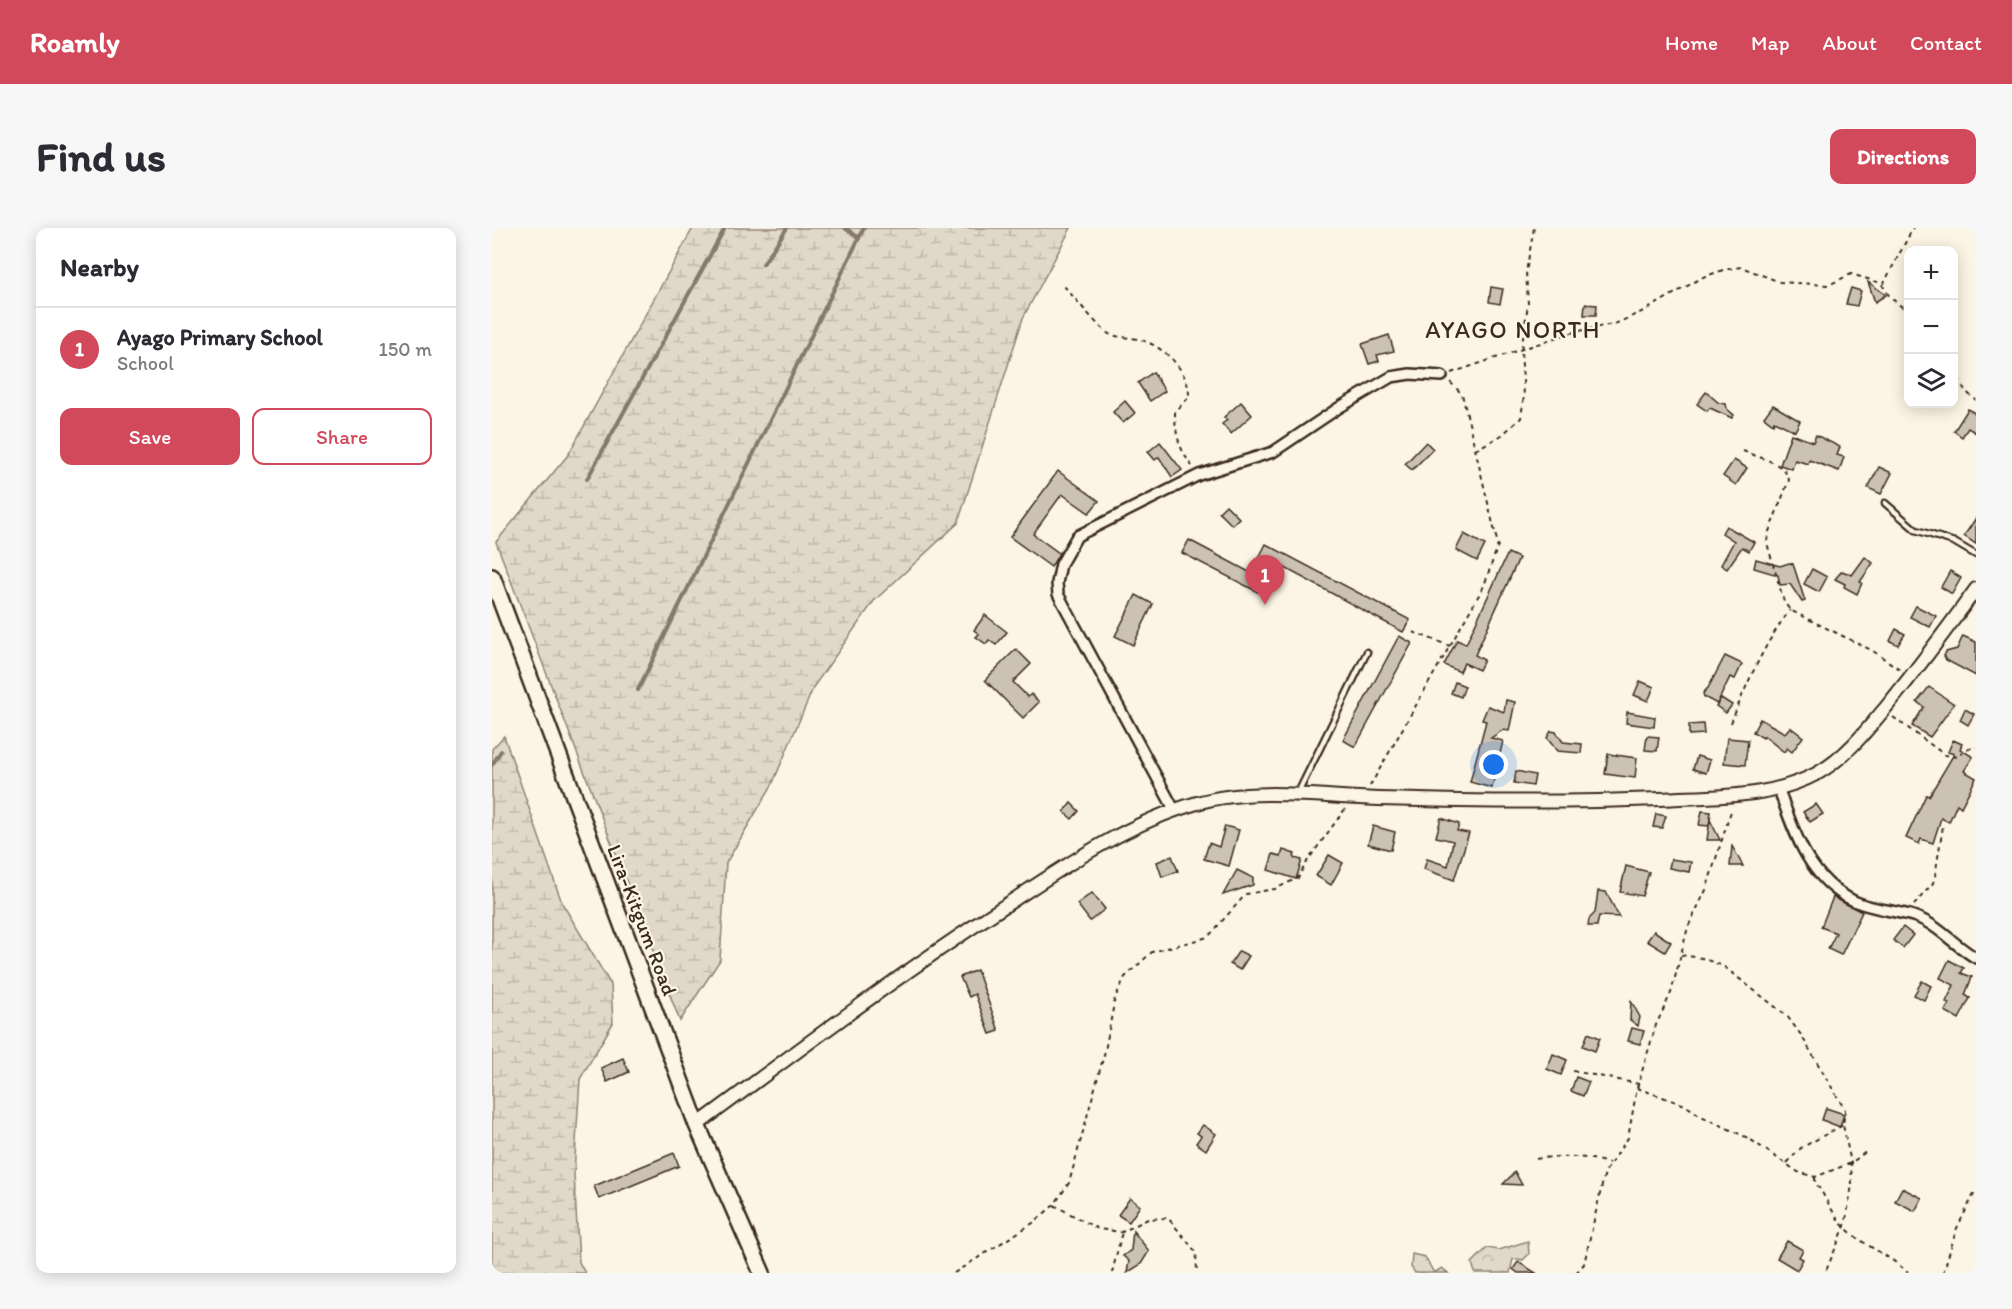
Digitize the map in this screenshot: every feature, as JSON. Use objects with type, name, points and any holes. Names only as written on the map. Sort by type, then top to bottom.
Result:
[{"type":"main road","name":"Lira-Kitgum Road","points":[[492,578],[697,1125],[762,1273]]},
{"type":"street","points":[[1175,811],[1058,594],[1057,583],[1061,564],[1077,537],[1199,475],[1273,452],[1340,407],[1391,377],[1410,374],[1442,376]]},
{"type":"street","points":[[697,1125],[847,1014],[994,912],[1092,848],[1136,825],[1199,802],[1232,797],[1297,796],[1534,804],[1736,795],[1779,790],[1821,772],[1858,741],[1911,677],[1976,589]]},
{"type":"street","points":[[1779,790],[1799,846],[1820,874],[1838,891],[1855,901],[1906,914],[1933,925],[1954,945],[1976,958]]},
{"type":"lane","points":[[1884,503],[1916,530],[1954,542],[1976,555]]},
{"type":"lane","points":[[1297,796],[1367,652]]},
{"type":"path","points":[[1475,450],[1502,435],[1521,418],[1524,396],[1521,351],[1528,304],[1526,272],[1534,228]]},
{"type":"path","points":[[1882,285],[1913,228]]},
{"type":"path","points":[[1363,798],[1484,585],[1498,544],[1461,394],[1442,376],[1570,333],[1617,323],[1646,310],[1702,277],[1741,267],[1780,282],[1829,285],[1851,274],[1882,285],[1890,297],[1904,309]]},
{"type":"path","points":[[1064,286],[1108,333],[1159,346],[1174,362],[1189,387],[1189,397],[1175,412],[1175,429],[1181,452],[1199,475]]},
{"type":"path","points":[[1958,379],[1965,391],[1976,400]]},
{"type":"path","points":[[1743,452],[1783,468],[1789,480],[1768,534],[1767,543],[1784,602],[1790,610],[1873,651],[1911,677]]},
{"type":"path","points":[[1731,723],[1742,694],[1790,610]]},
{"type":"path","points":[[1413,632],[1449,646]]},
{"type":"path","points":[[1883,710],[1932,743],[1945,755],[1958,757],[1965,750],[1976,747]]},
{"type":"path","points":[[1576,1273],[1584,1264],[1609,1163],[1628,1138],[1637,1088],[1656,1025],[1671,993],[1688,927],[1706,890],[1736,795]]},
{"type":"path","points":[[954,1273],[1033,1223],[1053,1205],[1069,1183],[1105,1052],[1115,998],[1125,977],[1152,952],[1195,943],[1208,937],[1246,894],[1275,889],[1298,878],[1308,860],[1344,810],[1349,798]]},
{"type":"path","points":[[1906,914],[1932,883],[1938,867],[1942,826]]},
{"type":"path","points":[[1681,955],[1702,958],[1722,966],[1786,1016],[1802,1035],[1845,1110],[1843,1125],[1851,1163],[1852,1185],[1845,1226],[1825,1273]]},
{"type":"path","points":[[1573,1071],[1639,1084]]},
{"type":"path","points":[[1637,1088],[1685,1105],[1701,1116],[1748,1138],[1798,1172],[1815,1177],[1851,1163],[1867,1151]]},
{"type":"path","points":[[1787,1163],[1801,1148],[1843,1125]]},
{"type":"path","points":[[1536,1159],[1587,1156],[1609,1163]]},
{"type":"path","points":[[1815,1177],[1815,1182],[1831,1209],[1845,1226],[1867,1244],[1897,1262],[1908,1273]]},
{"type":"path","points":[[1944,1273],[1957,1228],[1976,1190]]},
{"type":"path","points":[[1053,1205],[1098,1229],[1122,1232],[1148,1219],[1168,1218],[1196,1252],[1197,1273]]},
{"type":"path","points":[[1112,1273],[1122,1232]]},
{"type":"green space","points":[[693,228],[1071,228],[1023,318],[958,523],[874,601],[814,686],[772,785],[726,863],[720,960],[680,1021],[496,542],[568,455]]},
{"type":"green space","points":[[504,736],[562,903],[611,985],[613,1023],[580,1079],[574,1174],[579,1262],[585,1273],[492,1273],[492,749]]},
{"type":"green space","points":[[1528,1241],[1529,1254],[1523,1260],[1513,1259],[1510,1273],[1475,1273],[1472,1263],[1487,1248],[1499,1250]]},
{"type":"green space","points":[[1412,1254],[1425,1257],[1434,1273],[1415,1273],[1411,1267]]},
{"type":"green space","points":[[1442,1268],[1448,1273],[1434,1273]]},
{"type":"building","points":[[1868,282],[1886,295],[1875,302]]},
{"type":"building","points":[[1491,287],[1503,289],[1500,304],[1489,302]]},
{"type":"building","points":[[1851,288],[1861,291],[1857,306],[1846,304]]},
{"type":"building","points":[[1585,304],[1597,305],[1596,315],[1584,315]]},
{"type":"building","points":[[1389,335],[1394,351],[1377,355],[1379,361],[1369,364],[1362,344]]},
{"type":"building","points":[[1153,372],[1165,391],[1150,401],[1138,383]]},
{"type":"building","points":[[1706,392],[1719,403],[1726,404],[1727,409],[1734,415],[1732,418],[1710,408],[1707,411],[1697,404]]},
{"type":"building","points":[[1125,401],[1135,413],[1123,423],[1113,412]]},
{"type":"building","points":[[1241,402],[1252,415],[1231,434],[1222,424],[1227,420],[1224,417]]},
{"type":"building","points":[[1773,405],[1800,421],[1795,431],[1774,421],[1773,424],[1764,417]]},
{"type":"building","points":[[1968,409],[1976,414],[1976,433],[1968,428],[1962,437],[1954,431]]},
{"type":"building","points":[[1791,434],[1813,442],[1816,435],[1840,447],[1837,455],[1844,457],[1839,471],[1809,460],[1808,464],[1795,460],[1792,469],[1780,465]]},
{"type":"building","points":[[1160,442],[1182,470],[1172,477],[1159,457],[1155,460],[1148,452]]},
{"type":"building","points":[[1426,442],[1433,449],[1412,470],[1405,464]]},
{"type":"building","points":[[1734,460],[1747,468],[1736,485],[1723,476]]},
{"type":"building","points":[[1879,467],[1892,473],[1881,494],[1868,488]]},
{"type":"building","points":[[1058,471],[1099,501],[1089,513],[1062,494],[1033,534],[1059,553],[1051,567],[1010,537]]},
{"type":"building","points":[[1226,505],[1239,518],[1232,525],[1219,512]]},
{"type":"building","points":[[1976,518],[1976,544],[1964,536]]},
{"type":"building","points":[[1726,526],[1754,542],[1749,551],[1742,547],[1727,569],[1721,565],[1734,541],[1722,533]]},
{"type":"building","points":[[1464,534],[1485,545],[1477,561],[1456,550]]},
{"type":"building","points":[[1189,540],[1251,573],[1266,544],[1410,620],[1403,632],[1274,562],[1258,592],[1182,553]]},
{"type":"building","points":[[1508,553],[1519,558],[1475,655],[1484,660],[1479,670],[1464,663],[1460,672],[1444,665],[1457,640],[1466,644]]},
{"type":"building","points":[[1865,557],[1873,563],[1860,582],[1862,583],[1857,594],[1835,579],[1842,571],[1852,575]]},
{"type":"building","points":[[1756,559],[1780,566],[1793,564],[1805,601],[1802,602],[1790,584],[1780,585],[1778,575],[1754,568]]},
{"type":"building","points":[[1812,569],[1827,577],[1819,592],[1804,584]]},
{"type":"building","points":[[1950,571],[1961,578],[1952,594],[1941,587]]},
{"type":"building","points":[[1136,595],[1153,604],[1133,645],[1115,636]]},
{"type":"building","points":[[1916,606],[1936,616],[1930,627],[1910,617]]},
{"type":"building","points":[[985,615],[1007,632],[996,645],[989,640],[986,644],[976,637],[979,634],[974,630]]},
{"type":"building","points":[[1896,629],[1905,634],[1898,645],[1890,641]]},
{"type":"building","points":[[1399,636],[1412,643],[1355,747],[1343,740]]},
{"type":"building","points":[[1963,636],[1976,642],[1976,676],[1946,660],[1944,656],[1946,652],[1957,649]]},
{"type":"building","points":[[1016,649],[1031,664],[1013,682],[1028,697],[1031,694],[1039,702],[1023,718],[985,680]]},
{"type":"building","points":[[1725,656],[1742,664],[1735,679],[1730,677],[1717,704],[1704,697],[1703,693]]},
{"type":"building","points":[[1640,681],[1654,687],[1648,701],[1634,695]]},
{"type":"building","points":[[1455,682],[1465,686],[1461,697],[1451,693]]},
{"type":"building","points":[[1929,687],[1954,704],[1930,737],[1912,726],[1924,707],[1917,702]]},
{"type":"building","points":[[1721,698],[1732,705],[1726,713],[1716,706]]},
{"type":"building","points":[[1506,700],[1515,702],[1509,731],[1503,730],[1491,738],[1503,741],[1492,788],[1470,782],[1486,721],[1482,720],[1488,706],[1504,712]]},
{"type":"building","points":[[1965,709],[1974,714],[1968,725],[1960,720]]},
{"type":"building","points":[[1627,712],[1655,717],[1654,727],[1626,723]]},
{"type":"building","points":[[1760,719],[1785,733],[1790,727],[1803,737],[1792,752],[1787,748],[1784,752],[1764,736],[1763,738],[1753,732]]},
{"type":"building","points":[[1703,724],[1704,734],[1689,735],[1689,725]]},
{"type":"building","points":[[1551,731],[1556,732],[1563,742],[1582,744],[1581,753],[1557,751],[1547,738]]},
{"type":"building","points":[[1647,736],[1659,737],[1657,751],[1645,750]]},
{"type":"building","points":[[1727,738],[1748,740],[1745,765],[1724,763]]},
{"type":"building","points":[[1953,740],[1962,744],[1960,749],[1973,757],[1964,771],[1976,778],[1961,807],[1957,804],[1949,822],[1941,818],[1933,843],[1921,839],[1919,844],[1906,838],[1926,795],[1929,796],[1954,754],[1948,752]]},
{"type":"building","points":[[1608,754],[1637,758],[1635,778],[1605,774]]},
{"type":"building","points":[[1697,756],[1710,760],[1706,773],[1693,769]]},
{"type":"building","points":[[1516,771],[1535,775],[1533,786],[1514,783]]},
{"type":"building","points":[[1071,803],[1079,811],[1072,819],[1064,812]]},
{"type":"building","points":[[1816,804],[1823,814],[1810,822],[1803,812]]},
{"type":"building","points":[[1702,811],[1711,812],[1709,826],[1699,825]]},
{"type":"building","points":[[1656,814],[1666,816],[1662,828],[1653,827]]},
{"type":"building","points":[[1441,818],[1459,824],[1457,831],[1469,833],[1454,880],[1424,869],[1427,859],[1448,866],[1453,841],[1436,837]]},
{"type":"building","points":[[1710,820],[1720,840],[1707,840]]},
{"type":"building","points":[[1225,826],[1239,830],[1229,866],[1204,859],[1209,843],[1219,847]]},
{"type":"building","points":[[1373,826],[1395,832],[1391,850],[1368,844]]},
{"type":"building","points":[[1732,846],[1743,866],[1730,866]]},
{"type":"building","points":[[1283,850],[1295,854],[1294,858],[1302,860],[1296,879],[1268,870],[1273,854],[1281,856]]},
{"type":"building","points":[[1329,855],[1343,863],[1331,885],[1316,876]]},
{"type":"building","points":[[1172,856],[1178,871],[1162,877],[1157,862]]},
{"type":"building","points":[[1671,859],[1691,862],[1689,872],[1669,868]]},
{"type":"building","points":[[1626,866],[1649,872],[1642,896],[1620,892]]},
{"type":"building","points":[[1237,870],[1253,878],[1253,885],[1223,895]]},
{"type":"building","points":[[1598,891],[1606,892],[1619,917],[1599,916],[1597,926],[1588,926],[1589,919],[1595,913]]},
{"type":"building","points":[[1092,893],[1105,909],[1090,921],[1077,904]]},
{"type":"building","points":[[1833,897],[1862,912],[1841,955],[1828,949],[1836,933],[1821,927]]},
{"type":"building","points":[[1903,927],[1913,935],[1903,948],[1893,940]]},
{"type":"building","points":[[1654,931],[1671,942],[1665,952],[1647,941]]},
{"type":"building","points":[[1239,951],[1249,956],[1240,970],[1230,964]]},
{"type":"building","points":[[1949,960],[1964,968],[1961,973],[1972,977],[1965,995],[1970,998],[1959,1019],[1945,1011],[1949,1004],[1946,1002],[1954,985],[1940,978]]},
{"type":"building","points":[[977,970],[999,1031],[990,1034],[975,994],[969,997],[960,977]]},
{"type":"building","points":[[1922,981],[1931,986],[1924,1000],[1914,995]]},
{"type":"building","points":[[1631,1001],[1640,1017],[1638,1026],[1630,1020]]},
{"type":"building","points":[[1632,1028],[1644,1031],[1640,1044],[1628,1041]]},
{"type":"building","points":[[1588,1033],[1600,1038],[1595,1051],[1583,1046]]},
{"type":"building","points":[[1553,1054],[1567,1060],[1561,1075],[1547,1069]]},
{"type":"building","points":[[623,1058],[629,1072],[607,1082],[601,1068]]},
{"type":"building","points":[[1576,1077],[1589,1082],[1583,1096],[1571,1091]]},
{"type":"building","points":[[1826,1108],[1844,1114],[1840,1127],[1822,1120]]},
{"type":"building","points":[[1203,1125],[1216,1134],[1206,1150],[1196,1143],[1201,1136],[1197,1133]]},
{"type":"building","points":[[674,1153],[679,1166],[599,1199],[594,1186]]},
{"type":"building","points":[[1515,1172],[1522,1185],[1503,1184]]},
{"type":"building","points":[[1902,1188],[1922,1198],[1915,1211],[1895,1201]]},
{"type":"building","points":[[1130,1198],[1140,1206],[1129,1222],[1118,1215]]},
{"type":"building","points":[[1133,1231],[1149,1251],[1141,1264],[1127,1273],[1129,1261],[1123,1256],[1131,1250]]},
{"type":"building","points":[[1787,1241],[1803,1250],[1799,1257],[1803,1259],[1797,1270],[1777,1258]]},
{"type":"building","points":[[1518,1262],[1536,1273],[1518,1273],[1513,1269]]},
{"type":"waterway","points":[[587,479],[725,228]]},
{"type":"waterway","points":[[763,264],[787,228]]},
{"type":"waterway","points":[[845,228],[859,238],[864,228]]},
{"type":"waterway","points":[[638,690],[859,238]]},
{"type":"waterway","points":[[492,765],[501,751]]},
{"type":"place","name":"Ayago Primary School","points":[[1265,605]]},
{"type":"district","name":"AYAGO NORTH","points":[[1513,330]]}]
